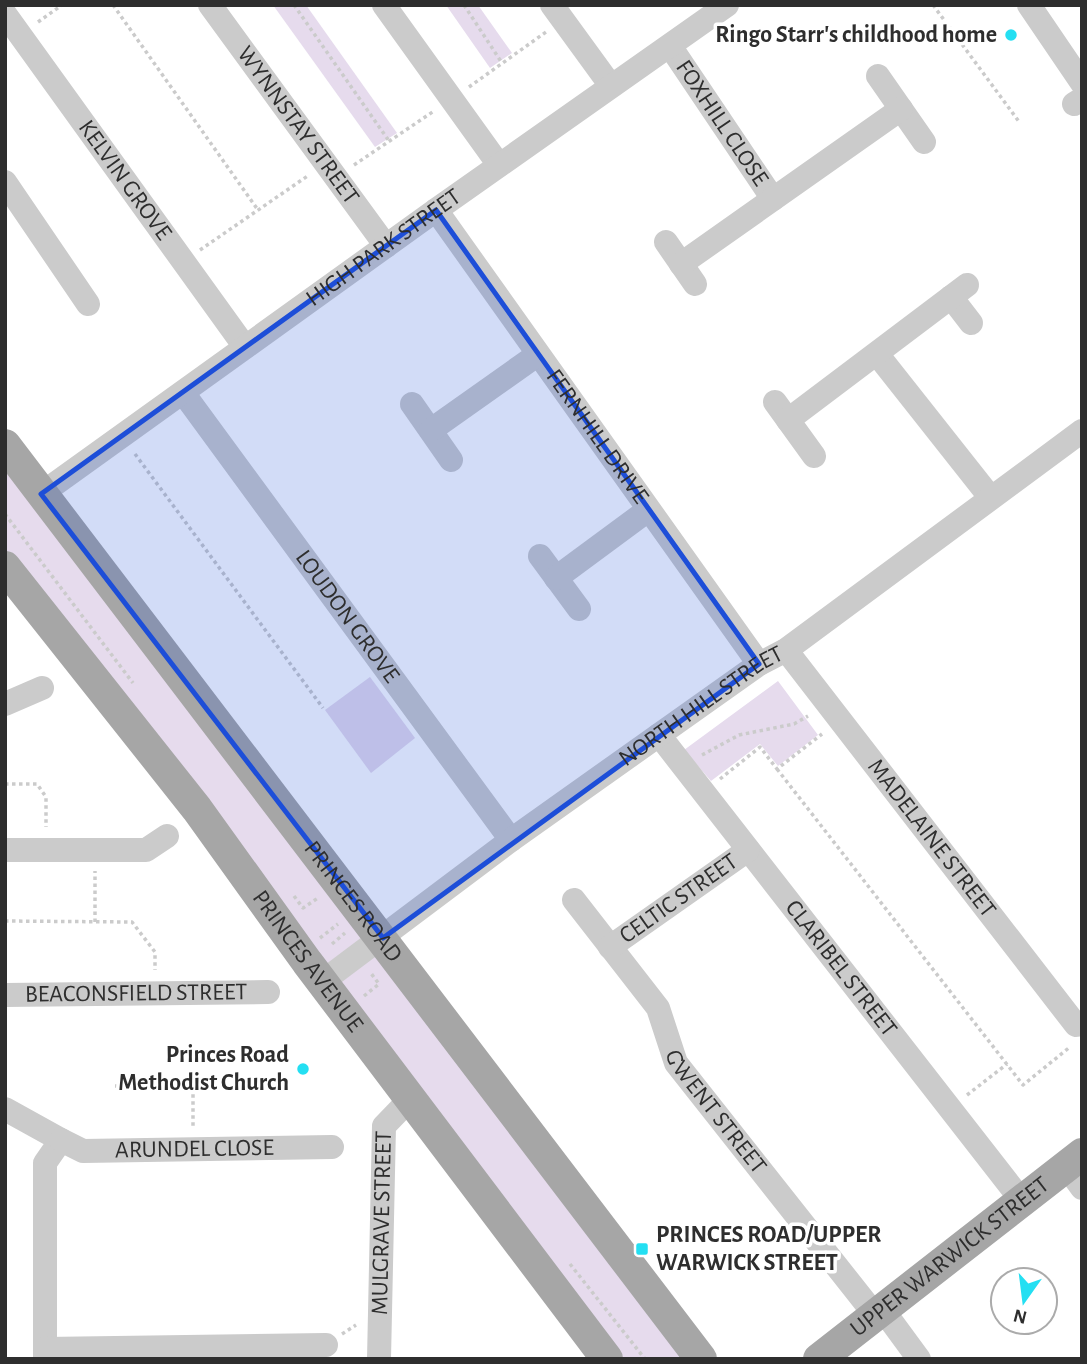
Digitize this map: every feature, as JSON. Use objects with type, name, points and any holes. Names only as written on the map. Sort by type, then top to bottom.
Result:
[{"type":"main road","name":"PRINCES ROAD","points":[[5,445],[701,1359]]},
{"type":"main road","name":"PRINCES AVENUE","points":[[5,567],[197,809],[322,982],[607,1359]]},
{"type":"main road","name":"UPPER WARWICK STREET","points":[[819,1359],[1022,1201],[1076,1169]]},
{"type":"street","name":"WYNNSTAY STREET","points":[[210,5],[386,246]]},
{"type":"street","points":[[384,5],[499,165]]},
{"type":"street","points":[[552,5],[611,86]]},
{"type":"street","points":[[1029,5],[1079,95]]},
{"type":"street","name":"HIGH PARK STREET","points":[[41,494],[123,438],[499,165],[670,46],[720,7]]},
{"type":"street","name":"KELVIN GROVE","points":[[5,14],[245,347]]},
{"type":"street","name":"FOXHILL CLOSE","points":[[670,46],[773,199]]},
{"type":"street","points":[[878,76],[924,142]]},
{"type":"street","name":"FOXHILL CLOSE","points":[[681,264],[901,109]]},
{"type":"street","points":[[5,182],[88,304]]},
{"type":"street","name":"FERNHILL DRIVE","points":[[436,210],[759,664]]},
{"type":"street","points":[[666,242],[695,284]]},
{"type":"street","points":[[814,456],[781,411],[877,354],[959,291],[971,323]]},
{"type":"street","points":[[877,354],[990,497]]},
{"type":"street","points":[[430,430],[537,355]]},
{"type":"street","name":"LOUDON GROVE","points":[[184,394],[511,840]]},
{"type":"street","points":[[412,404],[451,460]]},
{"type":"street","name":"NORTH HILL STREET","points":[[322,982],[357,955],[374,927],[511,840],[759,664],[786,650],[1082,431]]},
{"type":"street","points":[[556,578],[648,510]]},
{"type":"street","points":[[540,556],[579,609]]},
{"type":"street","name":"MADELAINE STREET","points":[[786,650],[1074,1035]]},
{"type":"street","points":[[5,704],[42,688]]},
{"type":"street","name":"CLARIBEL STREET","points":[[659,736],[1022,1201]]},
{"type":"street","points":[[5,850],[146,850],[167,836]]},
{"type":"street","name":"CELTIC STREET","points":[[610,947],[748,850]]},
{"type":"street","name":"GWENT STREET","points":[[574,900],[658,1008],[676,1063],[919,1359]]},
{"type":"street","name":"BEACONSFIELD STREET","points":[[5,995],[268,992]]},
{"type":"street","name":"MULGRAVE STREET","points":[[379,1359],[384,1126],[411,1098]]},
{"type":"street","name":"ARUNDEL CLOSE","points":[[5,1109],[83,1152],[332,1147]]},
{"type":"street","points":[[61,1140],[45,1163],[45,1354],[326,1345]]},
{"type":"path","points":[[20,34],[62,5]]},
{"type":"path","points":[[113,5],[258,210]]},
{"type":"path","points":[[294,5],[389,141]]},
{"type":"path","points":[[464,5],[502,63]]},
{"type":"path","points":[[933,5],[1020,123]]},
{"type":"path","points":[[184,261],[326,163]]},
{"type":"path","points":[[123,438],[323,708]]},
{"type":"path","points":[[5,514],[137,689]]},
{"type":"path","points":[[683,767],[739,735],[794,724],[834,711]]},
{"type":"path","points":[[778,769],[834,711]]},
{"type":"path","points":[[703,792],[760,747],[1023,1084],[1074,1035]]},
{"type":"path","points":[[5,784],[37,784],[46,797],[45,850]]},
{"type":"path","points":[[95,922],[96,850]]},
{"type":"path","points":[[286,886],[303,908],[317,897],[324,906]]},
{"type":"path","points":[[331,915],[338,924],[319,939],[326,949],[374,927]]},
{"type":"path","points":[[5,921],[132,922],[155,952],[155,994]]},
{"type":"path","points":[[357,955],[379,984],[363,997],[370,1008]]},
{"type":"path","points":[[950,1109],[1007,1064]]},
{"type":"path","points":[[115,1086],[188,1085],[193,1091],[192,1150]]},
{"type":"path","points":[[567,1260],[645,1359]]},
{"type":"path","points":[[326,1345],[379,1311]]},
{"type":"highlighted area","points":[[436,210],[759,664],[383,938],[41,494]]},
{"type":"shaded area","points":[[273,5],[306,5],[397,133],[375,147]]},
{"type":"shaded area","points":[[446,5],[478,5],[512,53],[490,68]]},
{"type":"shaded area","points":[[5,445],[701,1359],[607,1359],[5,567]]},
{"type":"shaded area","points":[[370,677],[415,738],[371,773],[325,710]]},
{"type":"shaded area","points":[[778,681],[818,735],[778,766],[760,744],[711,781],[684,750]]},
{"type":"place","name":"Ringo Starr's childhood home","points":[[1011,35]]},
{"type":"place","name":"Princes Road Methodist Church","points":[[303,1069]]},
{"type":"place","name":"PRINCES ROAD/UPPER WARWICK STREET","points":[[642,1249]]}]
